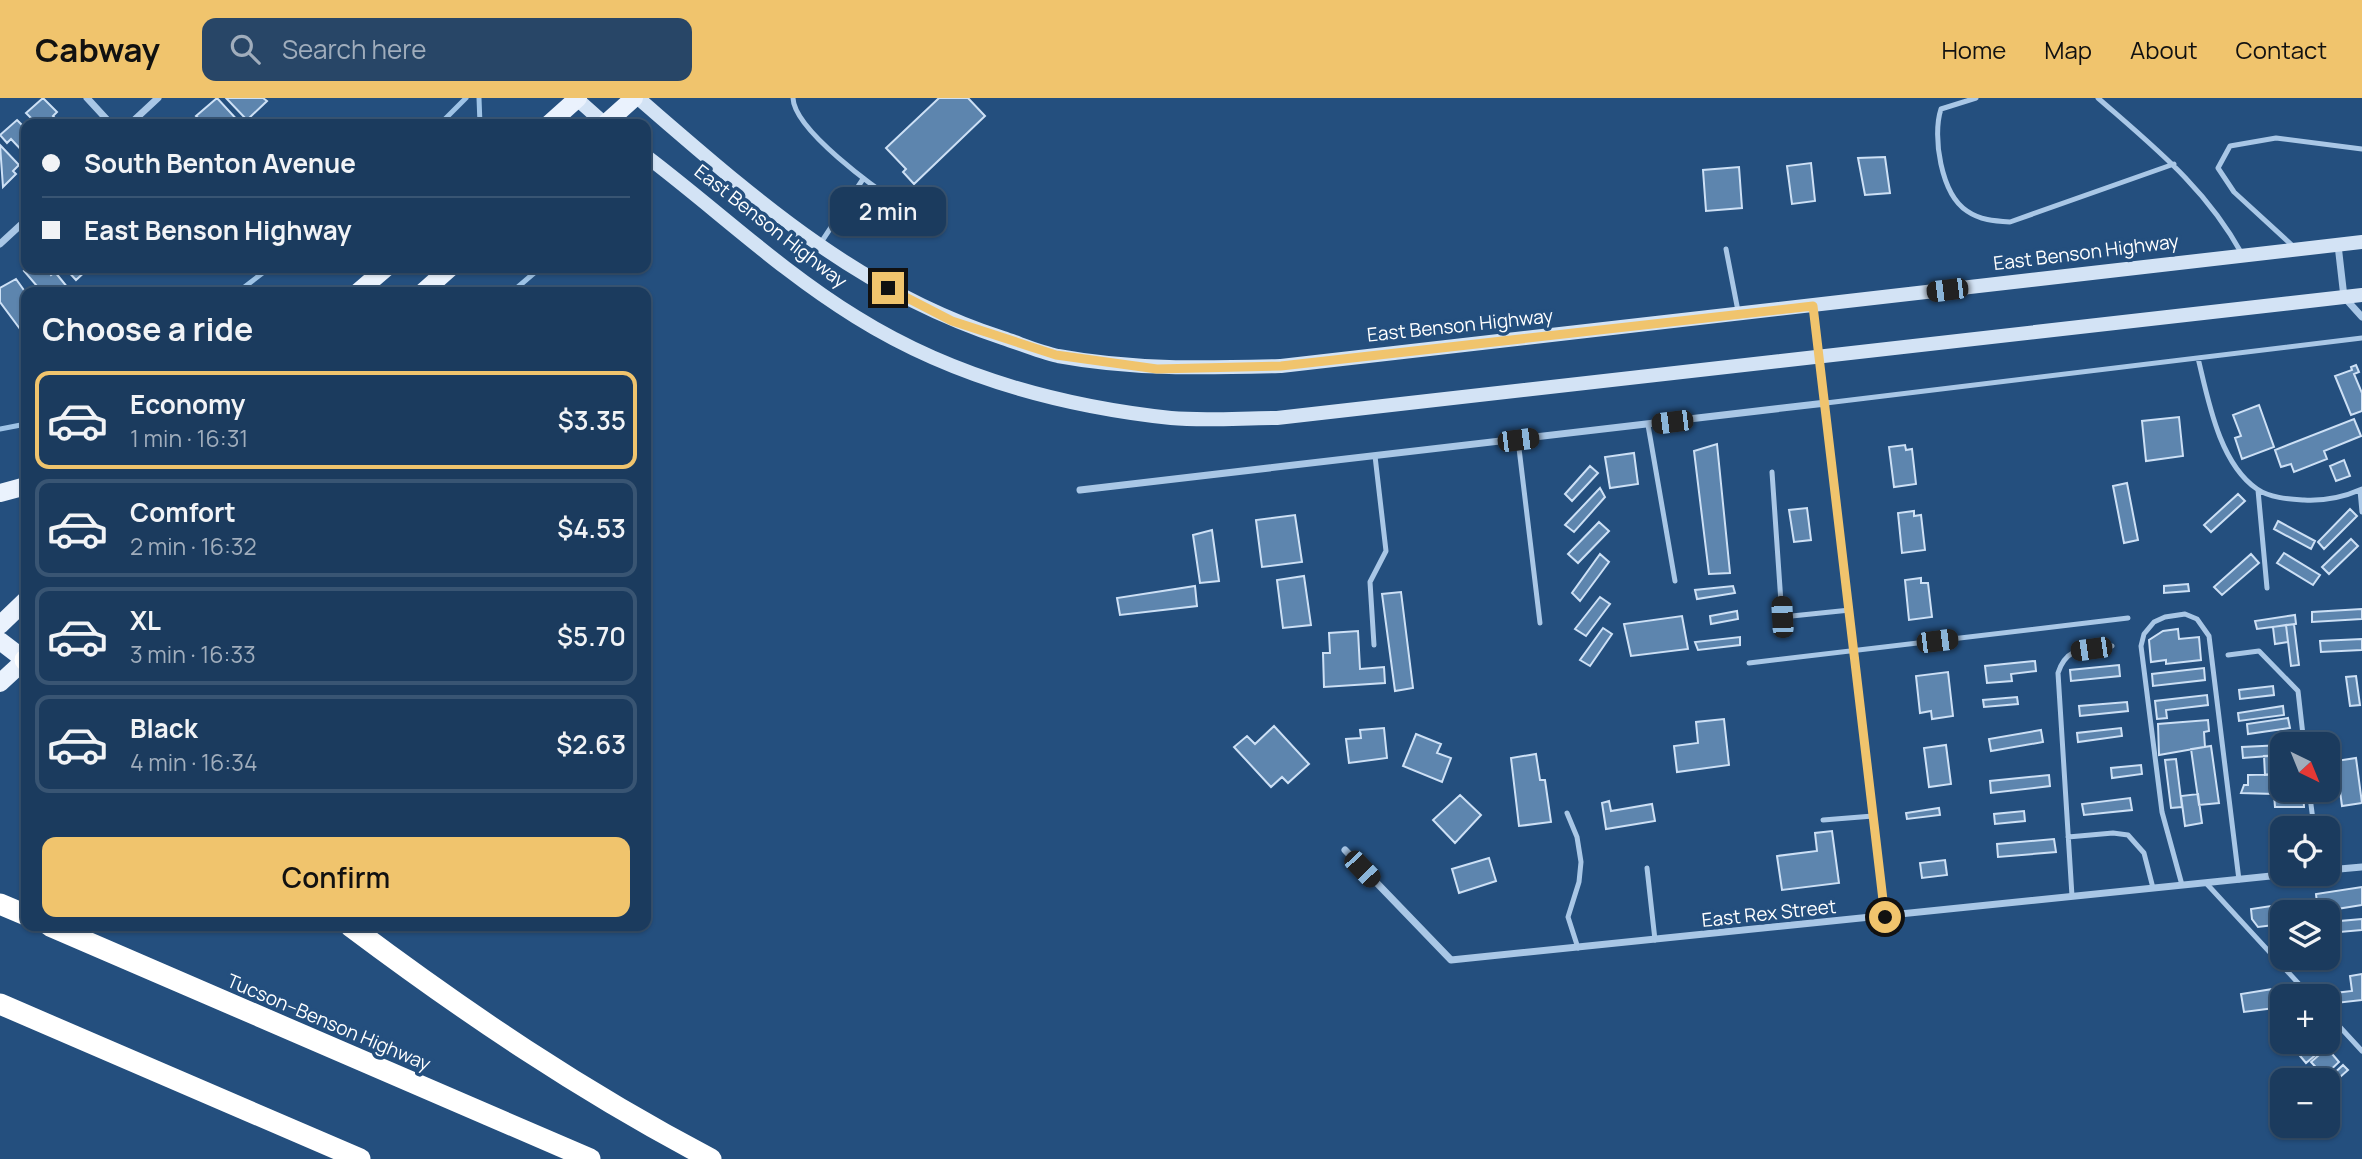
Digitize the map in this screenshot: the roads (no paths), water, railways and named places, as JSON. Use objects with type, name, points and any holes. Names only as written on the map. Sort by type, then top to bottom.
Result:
[{"type":"highway","points":[[0,904],[21,913]]},
{"type":"highway","name":"Tucson–Benson Highway","points":[[62,931],[590,1159]]},
{"type":"highway","points":[[357,931],[444,996],[537,1059],[711,1159]]},
{"type":"highway","points":[[0,1004],[360,1159]]},
{"type":"main road","points":[[611,119],[636,98]]},
{"type":"main road","name":"East Benson Highway","points":[[636,98],[818,247],[867,277],[952,321],[1056,355],[1157,369],[1281,366],[2362,242]]},
{"type":"main road","points":[[555,119],[577,99],[599,119]]},
{"type":"main road","name":"East Benson Highway","points":[[651,160],[782,265],[855,317],[916,351],[994,383],[1076,404],[1173,418],[1277,418],[2362,295]]},
{"type":"main road","points":[[363,287],[380,273]]},
{"type":"main road","points":[[429,287],[444,273]]},
{"type":"main road","points":[[0,493],[21,487]]},
{"type":"main road","points":[[0,625],[21,605]]},
{"type":"main road","points":[[0,641],[21,656]]},
{"type":"main road","points":[[0,682],[21,664]]},
{"type":"street","points":[[87,98],[106,119]]},
{"type":"street","points":[[135,119],[158,98]]},
{"type":"street","points":[[0,244],[21,225]]},
{"type":"street","points":[[2338,244],[2344,297],[2362,317]]},
{"type":"street","points":[[1813,306],[1885,917]]},
{"type":"street","points":[[1080,489],[1826,403]]},
{"type":"street","name":"East Rex Street","points":[[1345,850],[1451,960],[2270,876]]},
{"type":"street","points":[[2340,869],[2362,867]]},
{"type":"lane","points":[[793,98],[796,114],[863,178],[903,206]]},
{"type":"lane","points":[[1976,98],[1941,109],[1935,125],[1937,144],[1950,193],[1965,210],[1984,220],[2010,222],[2174,164]]},
{"type":"lane","points":[[2098,98],[2174,164],[2223,220],[2242,254]]},
{"type":"lane","points":[[2296,249],[2234,192],[2218,168],[2230,146],[2276,138],[2362,149]]},
{"type":"lane","points":[[818,247],[863,178]]},
{"type":"lane","points":[[1726,249],[1739,314]]},
{"type":"lane","points":[[1826,403],[2362,338]]},
{"type":"lane","points":[[2198,358],[2207,394],[2230,456],[2258,490],[2286,499],[2315,500],[2361,490],[2362,512]]},
{"type":"lane","points":[[1648,425],[1675,581]]},
{"type":"lane","points":[[1518,440],[1540,623]]},
{"type":"lane","points":[[1374,645],[1370,582],[1386,551],[1375,456]]},
{"type":"lane","points":[[1772,472],[1782,617],[1850,610]]},
{"type":"lane","points":[[2258,490],[2267,588]]},
{"type":"lane","points":[[2182,886],[2162,811],[2141,661],[2144,634],[2154,622],[2185,614],[2197,618],[2209,636],[2239,880]]},
{"type":"lane","points":[[1749,663],[2129,618]]},
{"type":"lane","points":[[2072,896],[2058,673],[2062,659],[2070,652],[2112,646]]},
{"type":"lane","points":[[2228,655],[2259,651],[2298,691],[2303,732]]},
{"type":"lane","points":[[1567,813],[1577,837],[1581,862],[1579,882],[1568,917],[1578,948]]},
{"type":"lane","points":[[1823,820],[1873,816]]},
{"type":"lane","points":[[2068,837],[2113,833],[2128,835],[2144,853],[2153,888]]},
{"type":"lane","points":[[1647,868],[1655,940]]},
{"type":"lane","points":[[2206,883],[2300,984]]},
{"type":"lane","points":[[2340,1027],[2362,1051]]},
{"type":"waterway","points":[[445,119],[466,98]]},
{"type":"waterway","points":[[479,98],[480,119]]},
{"type":"waterway","points":[[244,287],[263,273]]},
{"type":"waterway","points":[[518,287],[534,273]]},
{"type":"waterway","points":[[0,429],[21,425]]}]
